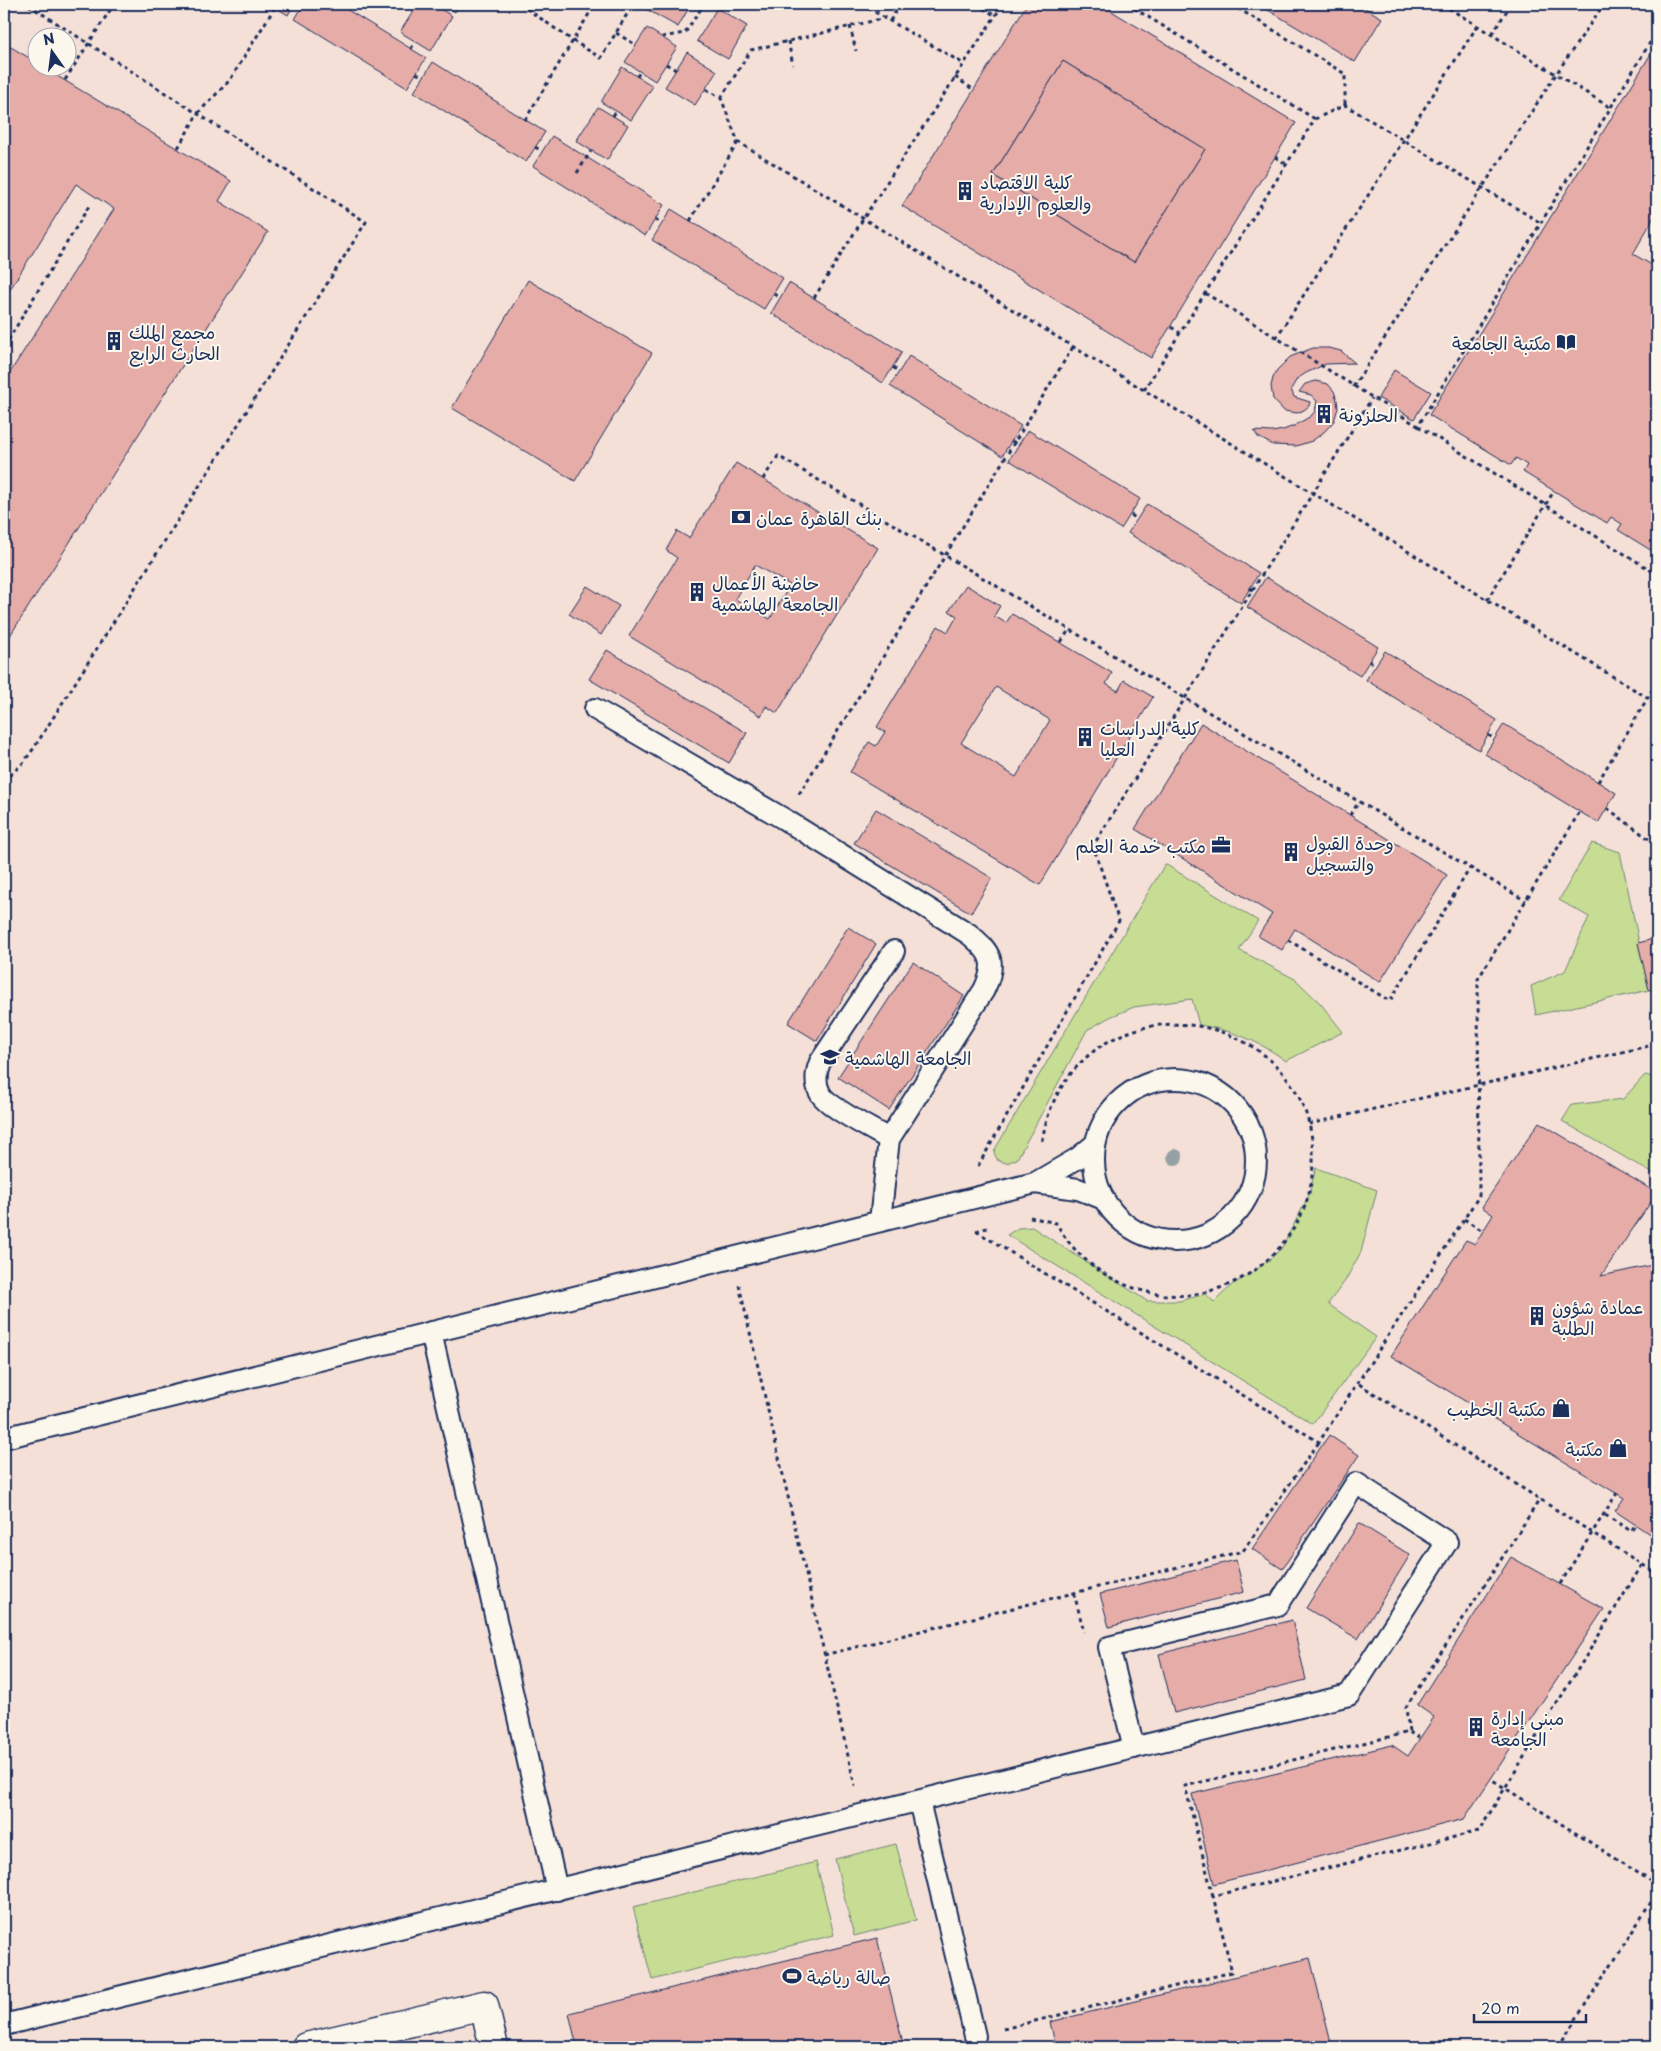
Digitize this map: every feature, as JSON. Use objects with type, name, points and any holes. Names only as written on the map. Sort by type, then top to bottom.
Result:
[{"type":"street","points":[[306,2047],[484,2005],[494,2047]]},
{"type":"lane","points":[[595,709],[784,819],[970,934],[983,946],[991,959],[991,975],[984,990],[889,1139],[880,1221]]},
{"type":"lane","points":[[889,1139],[830,1103],[820,1094],[816,1073],[820,1062],[894,951]]},
{"type":"lane","points":[[1183,1079],[1206,1085],[1227,1097],[1243,1115],[1253,1136],[1257,1159],[1254,1183],[1243,1204],[1227,1222],[1208,1235],[1184,1240],[1160,1240],[1138,1232],[1118,1218],[1104,1199],[1095,1173],[1095,1144],[1103,1122],[1118,1103],[1137,1089],[1159,1081],[1183,1079]]},
{"type":"lane","points":[[4,1438],[1035,1183],[1078,1158],[1095,1144]]},
{"type":"lane","points":[[1035,1183],[1078,1189],[1104,1199]]},
{"type":"lane","points":[[431,1332],[557,1890]]},
{"type":"lane","points":[[4,2025],[557,1890],[919,1801],[1134,1748],[1349,1695],[1447,1542],[1356,1483],[1278,1605],[1109,1647],[1134,1748]]},
{"type":"lane","points":[[919,1801],[975,2036]]},
{"type":"path","points":[[4,781],[34,748],[366,222],[27,4]]},
{"type":"path","points":[[66,80],[114,4]]},
{"type":"path","points":[[520,4],[601,58],[634,4]]},
{"type":"path","points":[[525,120],[595,4]]},
{"type":"path","points":[[662,37],[686,32],[704,4]]},
{"type":"path","points":[[861,4],[964,64]]},
{"type":"path","points":[[890,21],[900,4]]},
{"type":"path","points":[[976,4],[996,16]]},
{"type":"path","points":[[814,298],[863,218],[1003,4]]},
{"type":"path","points":[[1127,4],[1315,119]]},
{"type":"path","points":[[1231,4],[1345,74],[1345,105]]},
{"type":"path","points":[[1442,4],[1610,108]]},
{"type":"path","points":[[1492,34],[1512,4]]},
{"type":"path","points":[[1352,387],[1556,74],[1604,4]]},
{"type":"path","points":[[178,148],[198,113],[230,80],[275,7]]},
{"type":"path","points":[[721,98],[751,50],[885,18]]},
{"type":"path","points":[[850,26],[856,51]]},
{"type":"path","points":[[1276,338],[1478,26]]},
{"type":"path","points":[[1418,426],[1657,31]]},
{"type":"path","points":[[616,33],[636,46]]},
{"type":"path","points":[[411,49],[415,41]]},
{"type":"path","points":[[788,41],[793,66]]},
{"type":"path","points":[[666,64],[676,70]]},
{"type":"path","points":[[637,77],[640,72]]},
{"type":"path","points":[[416,73],[423,77]]},
{"type":"path","points":[[955,77],[974,90]]},
{"type":"path","points":[[706,88],[721,98],[738,142],[1648,698]]},
{"type":"path","points":[[1144,390],[1288,165],[1315,119],[1345,105]]},
{"type":"path","points":[[1345,105],[1541,223]]},
{"type":"path","points":[[613,116],[616,111]]},
{"type":"path","points":[[690,221],[738,142]]},
{"type":"path","points":[[535,146],[542,150]]},
{"type":"path","points":[[578,173],[591,151]]},
{"type":"path","points":[[1275,157],[1288,165]]},
{"type":"path","points":[[4,347],[89,206]]},
{"type":"path","points":[[654,220],[662,224]]},
{"type":"path","points":[[774,294],[780,298]]},
{"type":"path","points":[[1205,294],[1352,387],[1657,574]]},
{"type":"path","points":[[1170,326],[1180,333]]},
{"type":"path","points":[[784,819],[1073,347]]},
{"type":"path","points":[[893,368],[899,372]]},
{"type":"path","points":[[982,1170],[977,1166],[1119,921],[1093,846],[1314,494],[1372,398]]},
{"type":"path","points":[[763,479],[778,456],[1526,901]]},
{"type":"path","points":[[1487,600],[1554,491]]},
{"type":"path","points":[[1131,515],[1137,519]]},
{"type":"path","points":[[1061,642],[1069,630]]},
{"type":"path","points":[[1369,661],[1376,665]]},
{"type":"path","points":[[1598,782],[1657,682]]},
{"type":"path","points":[[1488,735],[1495,739]]},
{"type":"path","points":[[1350,814],[1359,802]]},
{"type":"path","points":[[1607,808],[1657,845]]},
{"type":"path","points":[[824,1655],[1242,1551],[1358,1384],[1479,1196],[1478,979],[1579,813]]},
{"type":"path","points":[[1288,940],[1390,1001],[1470,868]]},
{"type":"path","points":[[1021,1219],[1030,1216],[1056,1224],[1071,1246],[1090,1264],[1112,1279],[1136,1289],[1162,1295],[1188,1295],[1215,1290],[1239,1280],[1261,1266],[1281,1247],[1296,1226],[1307,1202],[1312,1176],[1313,1150],[1309,1124],[1300,1099],[1290,1084],[1268,1058],[1247,1042],[1222,1031],[1197,1024],[1170,1023],[1144,1027],[1118,1037],[1094,1051],[1074,1070],[1058,1092],[1047,1117],[1041,1152]]},
{"type":"path","points":[[1309,1124],[1657,1044]]},
{"type":"path","points":[[937,1208],[1319,1442]]},
{"type":"path","points":[[1464,1219],[1483,1231]]},
{"type":"path","points":[[976,1231],[994,1226]]},
{"type":"path","points":[[732,1258],[856,1791]]},
{"type":"path","points":[[1358,1384],[1657,1574]]},
{"type":"path","points":[[1560,1584],[1617,1494]]},
{"type":"path","points":[[1409,1732],[1406,1707],[1540,1499]]},
{"type":"path","points":[[1605,1515],[1631,1531],[1636,1524]]},
{"type":"path","points":[[1212,1896],[1479,1831],[1642,1565]]},
{"type":"path","points":[[1074,1594],[1086,1641]]},
{"type":"path","points":[[975,2036],[1232,1972],[1184,1786],[1409,1732],[1419,1738]]},
{"type":"path","points":[[1490,1779],[1657,1885]]},
{"type":"path","points":[[1549,2047],[1560,2046],[1657,1893]]},
{"type":"shaded area","name":"الجامعة الهاشمية","points":[[4,4],[1657,4],[1657,2047],[4,2047]]},
{"type":"green space","points":[[1592,843],[1620,852],[1649,990],[1536,1015],[1531,986],[1565,971],[1589,917],[1559,900]]},
{"type":"green space","points":[[1165,864],[1258,921],[1239,950],[1295,979],[1321,1004],[1343,1032],[1286,1061],[1245,1037],[1199,1025],[1192,999],[1134,1007],[1110,1017],[1087,1030],[1017,1159],[1007,1163],[998,1161],[994,1153],[995,1149]]},
{"type":"green space","points":[[1645,1075],[1657,1078],[1657,1176],[1562,1121],[1572,1105],[1623,1099]]},
{"type":"green space","points":[[1316,1168],[1377,1190],[1361,1252],[1345,1281],[1328,1304],[1376,1337],[1313,1424],[1007,1235],[1018,1228],[1032,1227],[1147,1301],[1179,1301],[1206,1294],[1214,1302],[1233,1284],[1255,1271],[1281,1249],[1308,1197]]},
{"type":"green space","points":[[896,1844],[916,1920],[854,1936],[835,1859]]},
{"type":"green space","points":[[816,1862],[834,1935],[652,1980],[633,1907]]},
{"type":"building","points":[[270,4],[294,4],[288,15]]},
{"type":"building","points":[[304,4],[338,4],[426,58],[407,88],[295,19]]},
{"type":"building","points":[[418,4],[432,4],[452,16],[431,51],[400,32]]},
{"type":"building","points":[[442,4],[460,4],[455,12]]},
{"type":"building","points":[[650,4],[691,4],[678,27],[646,9]]},
{"type":"building","name":"كلية الاقتصاد والعلوم الإدارية","points":[[1027,4],[1100,4],[1296,123],[1151,358],[902,206]],"holes":[[[1063,61],[1205,149],[1134,262],[993,175]]]},
{"type":"building","points":[[1258,4],[1358,4],[1382,18],[1355,62]]},
{"type":"building","points":[[717,8],[747,26],[728,59],[697,41]]},
{"type":"building","points":[[647,28],[677,47],[655,81],[625,62]]},
{"type":"building","name":"مجمع الملك الحارث الرابع","points":[[4,43],[28,57],[28,78],[61,78],[231,181],[219,201],[268,232],[4,645],[4,382],[114,209],[76,184],[4,299]]},
{"type":"building","name":"مكتبة الجامعة","points":[[1657,44],[1657,212],[1633,254],[1657,268],[1657,554],[1618,530],[1622,524],[1611,517],[1607,523],[1523,472],[1527,465],[1516,458],[1511,465],[1429,415]]},
{"type":"building","points":[[687,52],[717,71],[695,105],[665,87]]},
{"type":"building","points":[[1063,61],[1205,149],[1134,262],[993,175]]},
{"type":"building","points":[[433,62],[545,132],[526,162],[414,92]]},
{"type":"building","points":[[622,67],[653,86],[631,120],[601,102]]},
{"type":"building","points":[[598,107],[628,125],[607,160],[576,141]]},
{"type":"building","points":[[552,136],[664,205],[645,236],[533,166]]},
{"type":"building","points":[[671,209],[783,278],[764,309],[652,240]]},
{"type":"building","points":[[528,280],[652,353],[575,481],[452,408]]},
{"type":"building","points":[[789,283],[902,352],[883,383],[771,313]]},
{"type":"building","name":"الحلزونة","points":[[1313,348],[1329,348],[1341,351],[1355,363],[1326,364],[1297,379],[1291,389],[1294,397],[1310,402],[1309,406],[1297,413],[1284,411],[1273,399],[1271,386],[1273,378],[1277,370],[1290,357]]},
{"type":"building","points":[[909,356],[1021,426],[1002,456],[890,386]]},
{"type":"building","points":[[1394,370],[1431,392],[1414,419],[1378,398]]},
{"type":"building","name":"الحلزونة","points":[[1316,381],[1328,384],[1334,391],[1337,400],[1338,408],[1334,421],[1324,432],[1312,441],[1296,446],[1273,445],[1258,437],[1254,431],[1272,432],[1283,430],[1311,416],[1315,411],[1317,401],[1311,395],[1299,392],[1305,384]]},
{"type":"building","points":[[1028,430],[1140,499],[1121,529],[1009,460]]},
{"type":"building","name":"حاضنة الأعمال الجامعة الهاشمية","points":[[736,463],[878,548],[777,713],[766,706],[761,716],[629,636],[677,558],[666,550],[677,531],[689,538]],"holes":[[[755,565],[790,585],[770,619],[735,599]]]},
{"type":"building","points":[[1147,504],[1259,573],[1241,603],[1128,533]]},
{"type":"building","points":[[1266,577],[1378,647],[1360,676],[1247,607]]},
{"type":"building","name":"كلية الدراسات العليا","points":[[966,585],[1000,606],[994,616],[1006,623],[1012,614],[1112,673],[1106,684],[1118,691],[1124,680],[1153,697],[1040,885],[850,772],[869,742],[876,746],[885,732],[877,727],[938,626],[948,632],[957,616],[949,611]],"holes":[[[996,687],[1050,720],[1016,777],[961,743]]]},
{"type":"building","points":[[587,586],[619,606],[601,635],[569,614]]},
{"type":"building","points":[[607,650],[747,733],[729,763],[589,679]]},
{"type":"building","points":[[1385,651],[1497,720],[1479,750],[1366,680]]},
{"type":"building","name":"وحدة القبول والتسجيل","points":[[1201,723],[1447,875],[1380,982],[1295,929],[1282,950],[1258,936],[1272,914],[1135,829]]},
{"type":"building","points":[[1504,724],[1616,793],[1598,823],[1485,754]]},
{"type":"building","points":[[876,809],[992,878],[971,913],[854,843]]},
{"type":"building","points":[[848,927],[876,944],[817,1041],[788,1023]]},
{"type":"building","points":[[1657,938],[1657,988],[1649,990],[1638,943]]},
{"type":"building","points":[[913,962],[964,996],[889,1110],[838,1077]]},
{"type":"building","name":"عمادة شؤون الطلبة","points":[[1539,1122],[1657,1193],[1601,1276],[1657,1264],[1657,1539],[1615,1511],[1624,1498],[1391,1356],[1466,1240],[1475,1244],[1493,1215],[1482,1207]]},
{"type":"building","points":[[1329,1435],[1359,1455],[1282,1569],[1252,1549]]},
{"type":"building","points":[[1359,1523],[1410,1555],[1358,1639],[1306,1608]]},
{"type":"building","name":"مبنى إدارة الجامعة","points":[[1511,1557],[1604,1609],[1464,1819],[1214,1884],[1192,1794],[1392,1745],[1408,1756],[1434,1717],[1417,1705]]},
{"type":"building","points":[[1236,1560],[1244,1592],[1109,1627],[1100,1594]]},
{"type":"building","points":[[1292,1620],[1306,1680],[1174,1713],[1159,1654]]},
{"type":"building","name":"صالة رياضة","points":[[877,1938],[904,2047],[577,2047],[569,2013]]},
{"type":"building","points":[[1310,1958],[1332,2047],[1056,2047],[1050,2022]]},
{"type":"place","name":"كلية الاقتصاد والعلوم الإدارية","points":[[965,191]]},
{"type":"place","name":"مجمع الملك الحارث الرابع","points":[[114,341]]},
{"type":"place","name":"مكتبة الجامعة","points":[[1566,342]]},
{"type":"place","name":"الحلزونة","points":[[1324,414]]},
{"type":"place","name":"بنك القاهرة عمان","points":[[741,517]]},
{"type":"place","name":"حاضنة الأعمال الجامعة الهاشمية","points":[[697,592]]},
{"type":"place","name":"كلية الدراسات العليا","points":[[1085,737]]},
{"type":"place","name":"مكتب خدمة العلم","points":[[1221,845]]},
{"type":"place","name":"وحدة القبول والتسجيل","points":[[1291,852]]},
{"type":"place","name":"الجامعة الهاشمية","points":[[830,1057]]},
{"type":"place","name":"عمادة شؤون الطلبة","points":[[1537,1316]]},
{"type":"place","name":"مكتبة الخطيب","points":[[1561,1408]]},
{"type":"place","name":"مكتبة","points":[[1618,1448]]},
{"type":"place","name":"مبنى إدارة الجامعة","points":[[1476,1727]]},
{"type":"place","name":"صالة رياضة","points":[[792,1976]]}]
